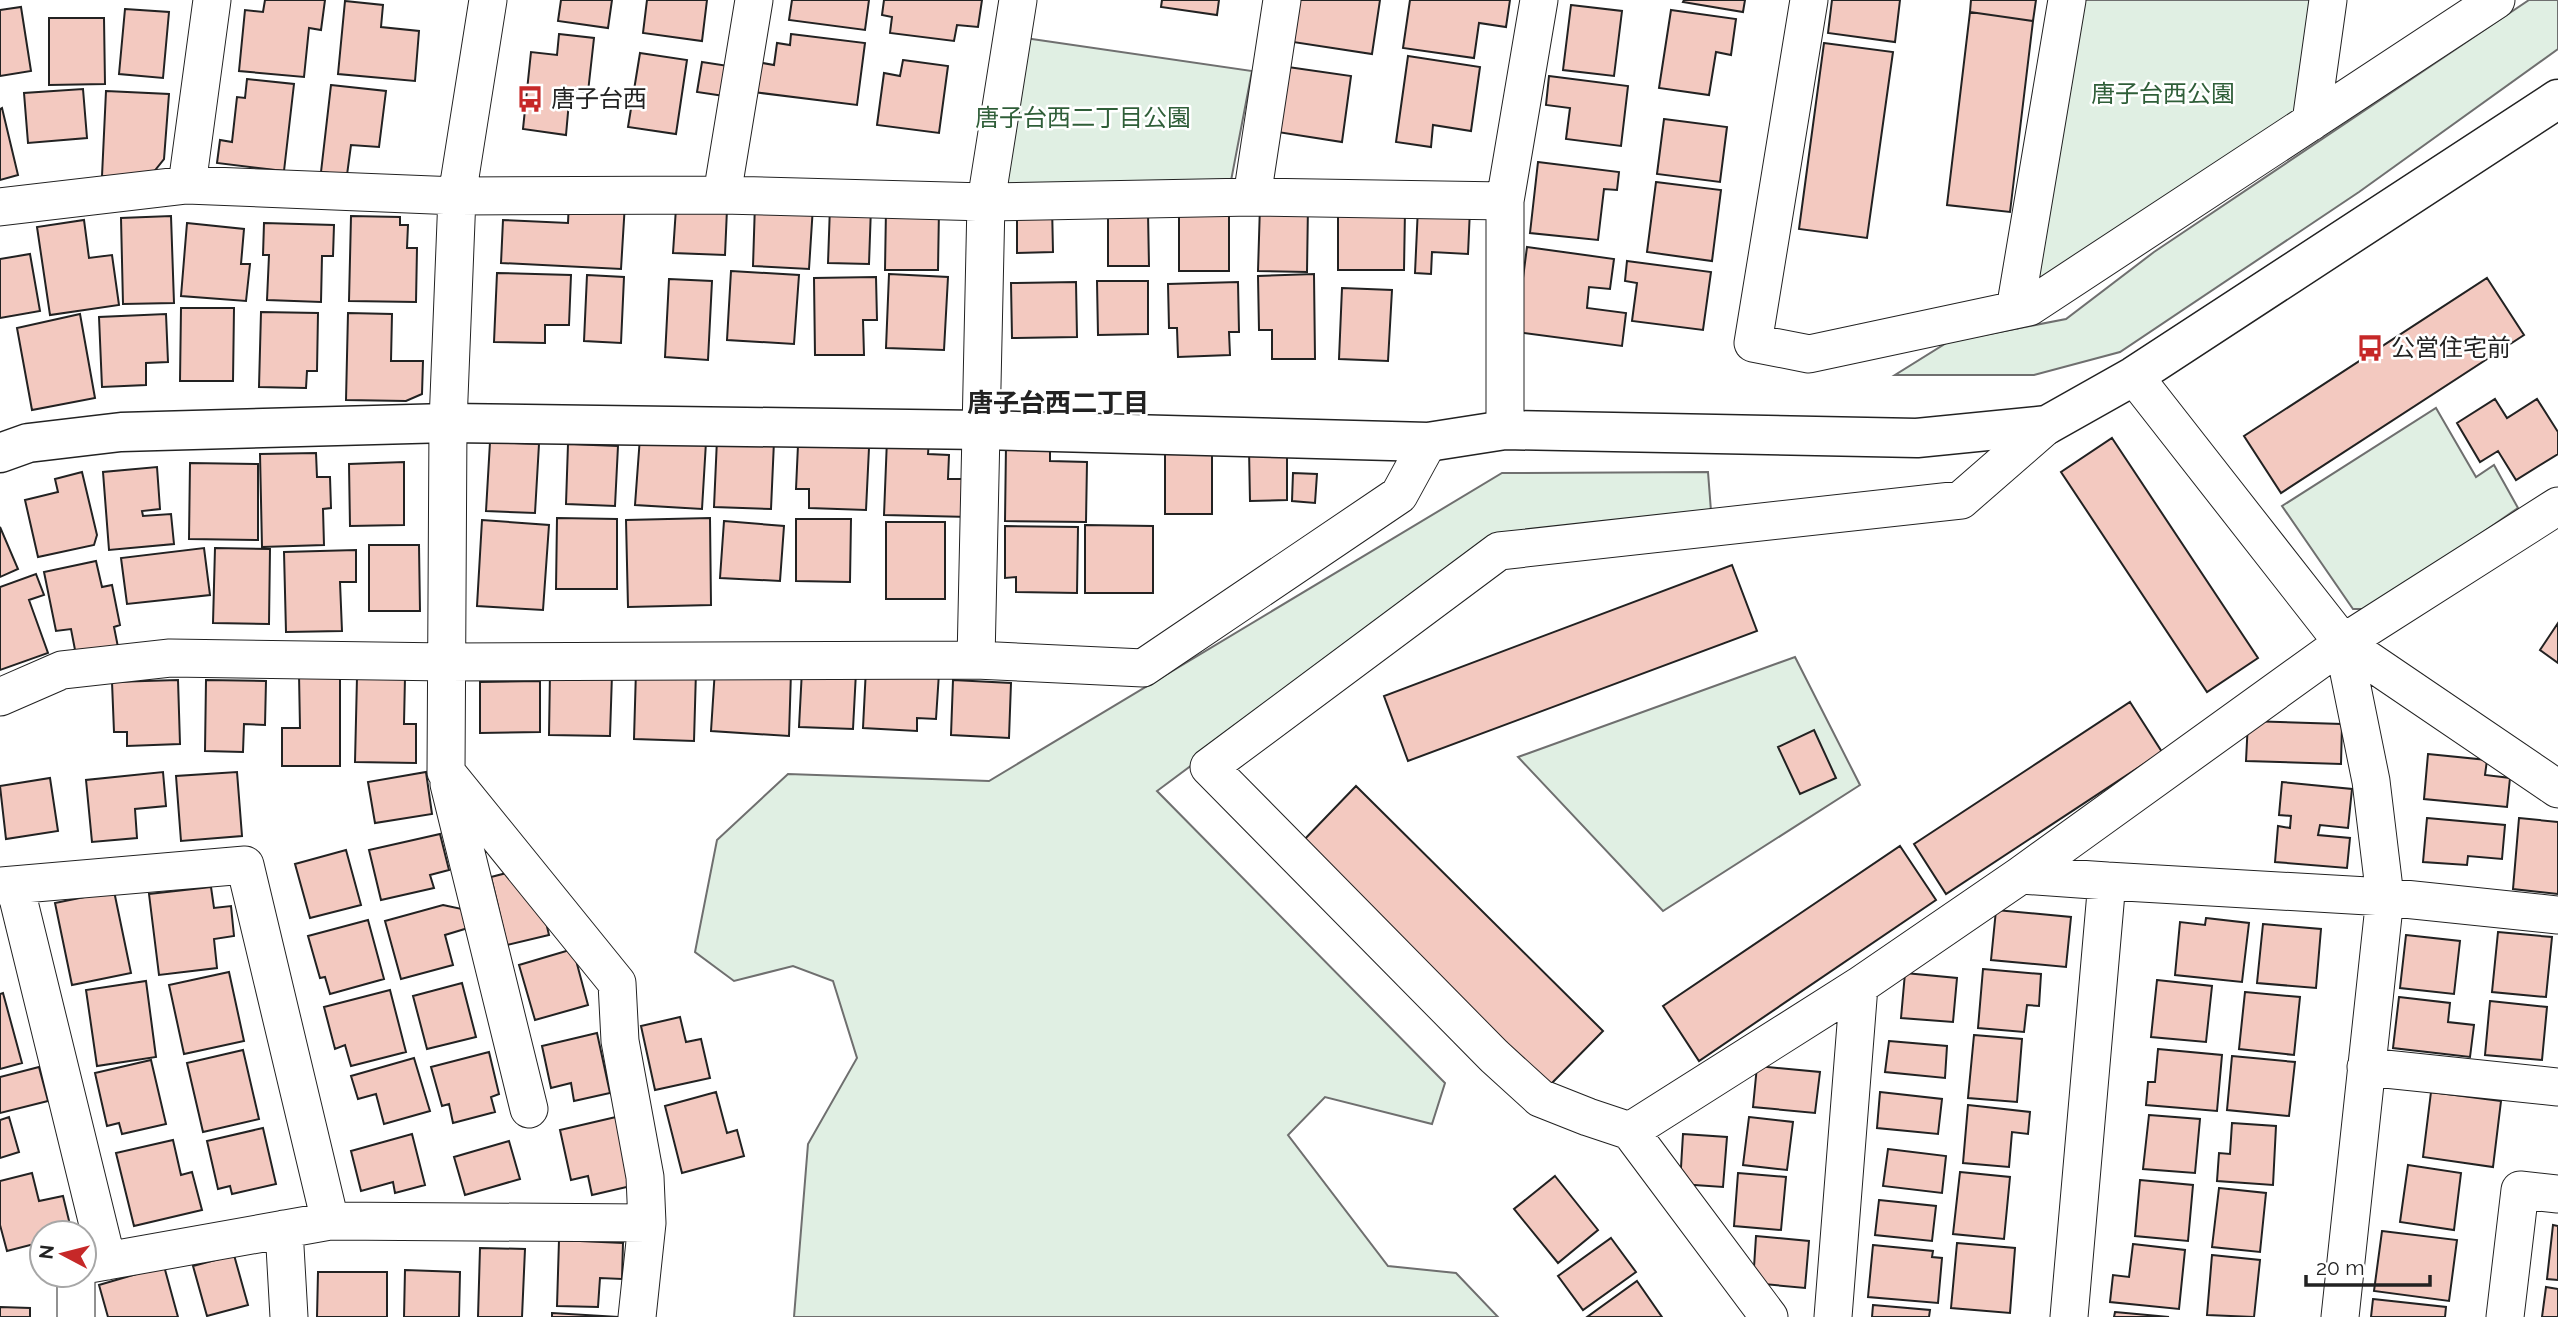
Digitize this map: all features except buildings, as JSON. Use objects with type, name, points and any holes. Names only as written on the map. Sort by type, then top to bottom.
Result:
[{"type":"street","points":[[187,185],[212,0]]},
{"type":"street","points":[[488,0],[457,196],[448,423],[446,772],[529,1109]]},
{"type":"street","points":[[722,195],[754,0]]},
{"type":"street","points":[[976,660],[986,202],[1018,0]]},
{"type":"street","points":[[1252,197],[1282,0]]},
{"type":"street","points":[[1505,430],[1505,201],[1539,0]]},
{"type":"street","points":[[1809,0],[1753,343],[1809,354],[2029,307],[2496,0]]},
{"type":"street","points":[[2015,310],[2067,0]]},
{"type":"street","points":[[2311,122],[2328,0]]},
{"type":"street","points":[[1769,1317],[1630,1131],[1540,1098],[1494,1056],[1209,767],[1499,551],[1961,500],[2047,425],[2134,376],[2558,99]]},
{"type":"street","points":[[0,207],[187,185],[457,196],[722,195],[986,202],[1252,197],[1505,201]]},
{"type":"street","points":[[2134,376],[2343,643],[2558,789]]},
{"type":"street","points":[[0,453],[28,443],[121,432],[448,423],[982,430],[1429,442],[1505,430],[1917,438],[2047,425]]},
{"type":"street","points":[[0,697],[62,670],[170,657],[448,662],[976,660],[1143,668],[1399,495],[1429,442]]},
{"type":"street","points":[[1630,1131],[1859,986],[2021,875],[2343,643],[2558,506]]},
{"type":"street","points":[[2340,1317],[2385,897],[2371,781],[2343,643]]},
{"type":"street","points":[[446,772],[617,982],[621,1041],[645,1177],[647,1223],[637,1317]]},
{"type":"street","points":[[79,1219],[7,886],[245,865],[330,1221]]},
{"type":"street","points":[[2021,875],[2385,897],[2558,915]]},
{"type":"street","points":[[2069,1317],[2107,881]]},
{"type":"street","points":[[1833,1317],[1859,986]]},
{"type":"street","points":[[2366,1067],[2558,1087]]},
{"type":"street","points":[[2505,1317],[2520,1190],[2558,1194]]},
{"type":"street","points":[[98,1265],[330,1221],[647,1223]]},
{"type":"street","points":[[284,1229],[289,1317]]},
{"type":"street","points":[[76,1317],[83,1289]]},
{"type":"green space","name":"唐子台西公園","points":[[2084,0],[2313,0],[2293,122],[2037,282]]},
{"type":"green space","points":[[2529,0],[2558,0],[2558,49],[2359,192],[2120,352],[2034,375],[1895,375],[1948,342],[2066,319],[2154,252]]},
{"type":"green space","name":"唐子台西二丁目公園","points":[[1025,38],[1252,71],[1230,186],[1001,190]]},
{"type":"green space","points":[[2436,408],[2476,477],[2494,465],[2518,508],[2372,609],[2353,609],[2282,506]]},
{"type":"green space","points":[[1708,472],[1711,511],[1489,544],[1157,791],[1445,1083],[1432,1124],[1325,1097],[1288,1135],[1388,1266],[1456,1273],[1498,1317],[794,1317],[808,1144],[857,1058],[833,981],[793,966],[734,981],[695,952],[717,840],[788,774],[989,781],[1502,473]]},
{"type":"green space","points":[[1795,657],[1860,785],[1663,911],[1518,757]]},
{"type":"place","name":"唐子台西","points":[[530,99]]},
{"type":"place","name":"公営住宅前","points":[[2370,348]]},
{"type":"district","name":"唐子台西二丁目","points":[[1058,403]]}]
